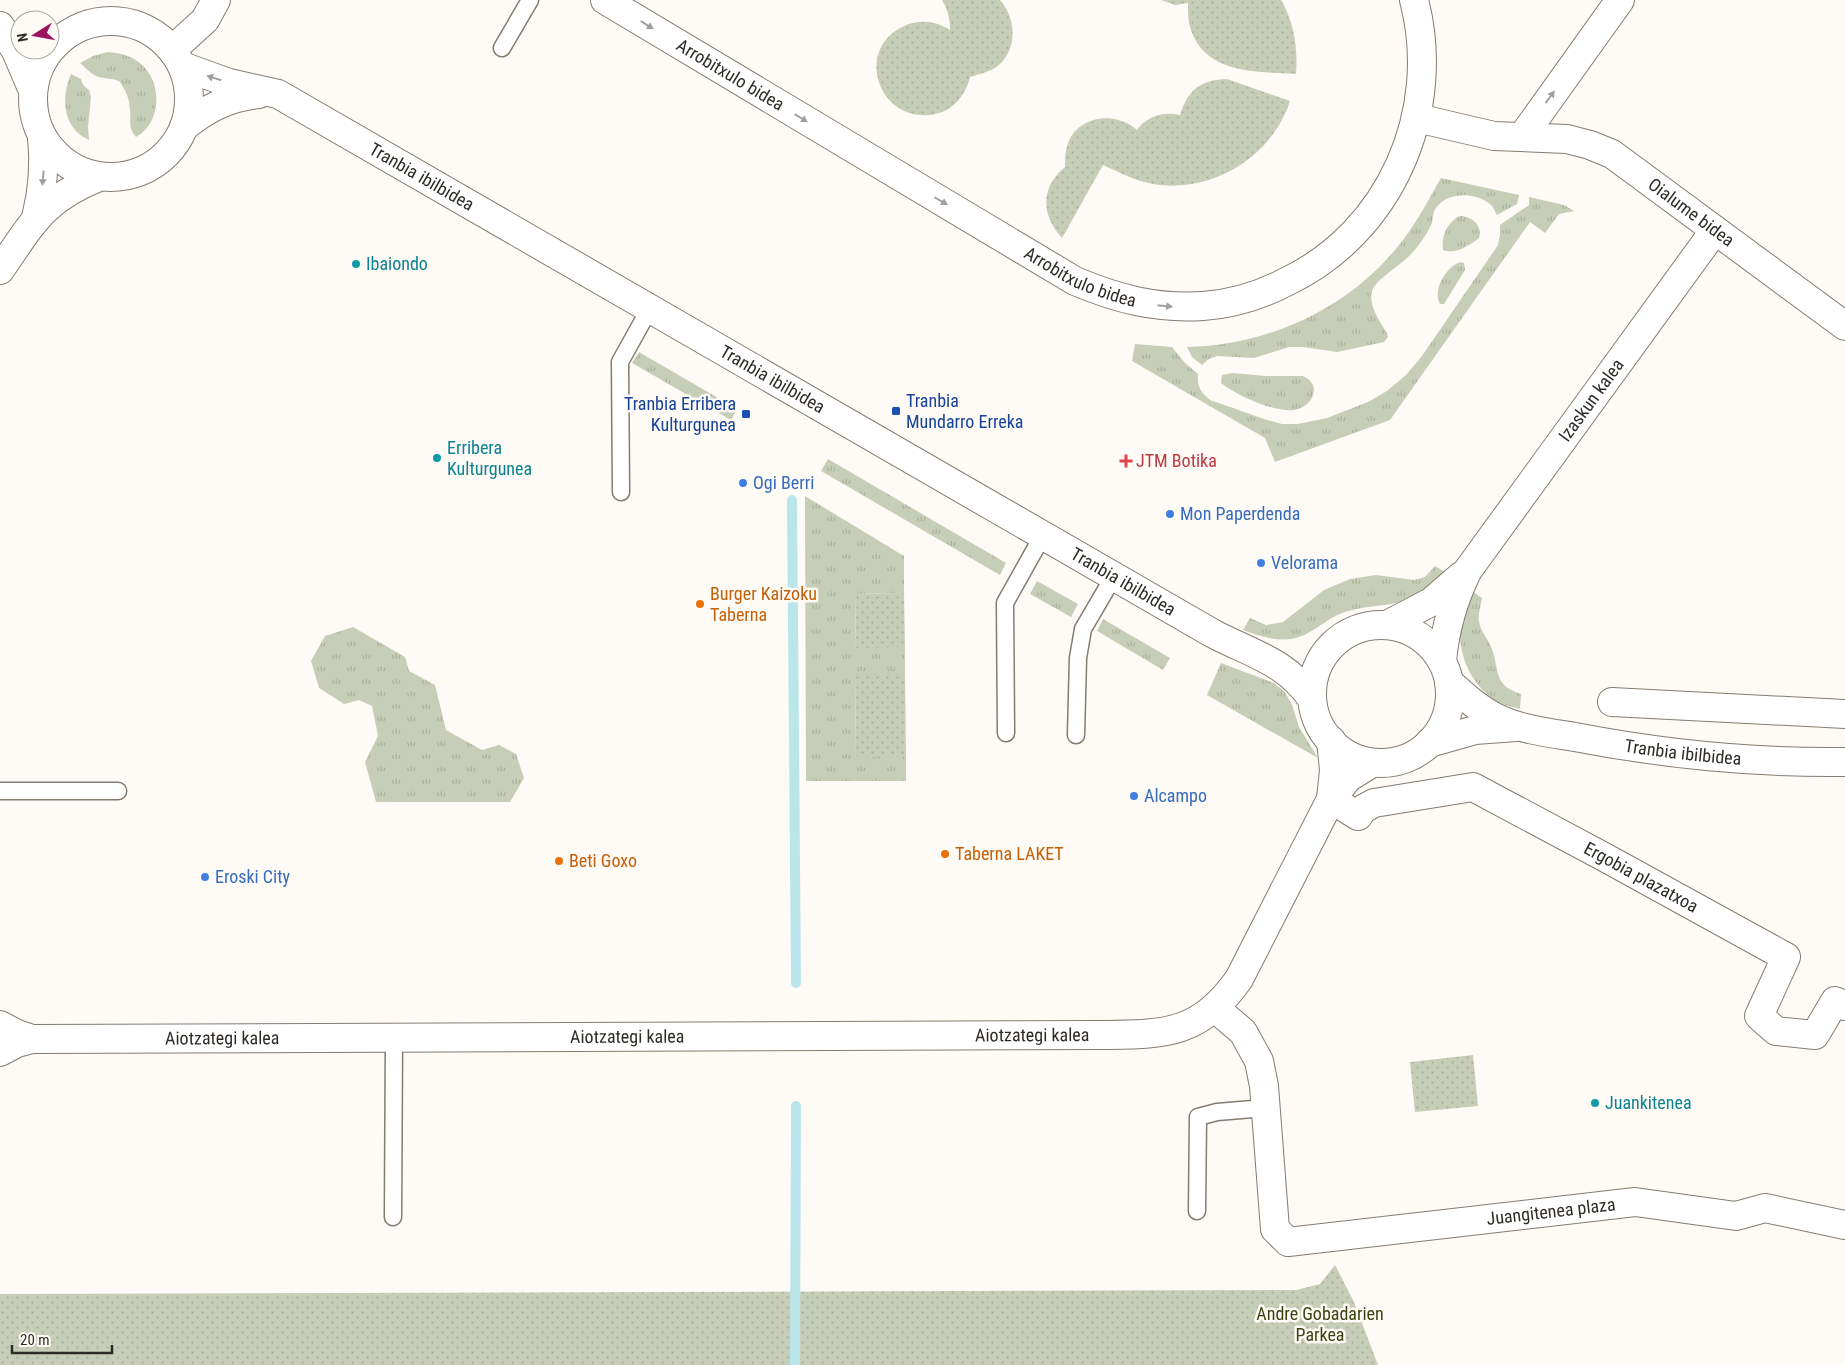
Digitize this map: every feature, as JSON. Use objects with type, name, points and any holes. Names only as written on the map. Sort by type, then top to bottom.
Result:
[{"type":"street","points":[[177,58],[205,20],[216,0]]},
{"type":"street","name":"Arrobitxulo bidea","points":[[605,0],[1075,281],[1106,294],[1138,303],[1172,306],[1196,306],[1238,300],[1270,290],[1300,276],[1328,257],[1353,235],[1375,209],[1393,181],[1407,150],[1417,118],[1422,85],[1422,51],[1414,0]]},
{"type":"street","points":[[1522,137],[1620,0]]},
{"type":"street","points":[[116,21],[137,26],[156,36],[177,58],[188,86],[189,107],[184,127],[174,146],[153,165],[140,172],[120,177],[98,177],[81,172],[66,163],[52,151],[42,137],[33,107],[33,91],[37,72],[46,55],[58,41],[62,30],[94,22],[116,21]]},
{"type":"street","points":[[0,26],[16,51],[33,91]]},
{"type":"street","name":"Tranbia ibilbidea","points":[[177,58],[229,83],[278,94],[1114,576],[1241,648],[1270,659],[1295,677],[1312,699]]},
{"type":"street","points":[[184,127],[212,106],[227,100],[261,93],[278,94]]},
{"type":"street","name":"Oialume bidea","points":[[1417,118],[1494,136],[1567,139],[1590,144],[1612,154],[1845,326]]},
{"type":"street","points":[[36,218],[44,178],[42,137]]},
{"type":"street","points":[[0,270],[36,218],[64,193],[98,177]]},
{"type":"street","name":"Izaskun kalea","points":[[1446,672],[1444,638],[1457,591],[1468,570],[1715,230]]},
{"type":"street","name":"Izaskun kalea","points":[[1387,625],[1431,602],[1468,570]]},
{"type":"street","name":"Tranbia ibilbidea","points":[[1446,672],[1450,698],[1446,715],[1439,730],[1429,743],[1413,755],[1393,762],[1372,763],[1353,757],[1337,747],[1324,733],[1316,717],[1312,699],[1313,682],[1317,665],[1326,650],[1344,635],[1364,626],[1387,625],[1410,631],[1428,643],[1464,696],[1481,709],[1502,720],[1522,727],[1607,743],[1696,754],[1764,760],[1845,762]]},
{"type":"street","name":"Tranbia ibilbidea","points":[[1270,659],[1298,658],[1326,650]]},
{"type":"street","points":[[1612,702],[1845,714]]},
{"type":"street","name":"Tranbia ibilbidea","points":[[1429,743],[1475,730],[1498,727],[1522,727]]},
{"type":"street","name":"Aiotzategi kalea","points":[[1331,740],[1334,770],[1331,799]]},
{"type":"street","name":"Aiotzategi kalea","points":[[0,1052],[17,1043],[32,1039],[1147,1034],[1166,1032],[1184,1027],[1201,1019],[1216,1008],[1239,979],[1331,799],[1348,778],[1372,763]]},
{"type":"street","name":"Ergobia plazatxoa","points":[[1331,799],[1358,816],[1363,809],[1374,804],[1473,788],[1606,858],[1786,957],[1759,1016],[1776,1031],[1815,1035],[1835,1001],[1845,1006]]},
{"type":"street","points":[[1216,1008],[1243,1032],[1259,1061],[1264,1086],[1265,1108]]},
{"type":"street","name":"Aiotzategi kalea","points":[[0,1026],[32,1039]]},
{"type":"street","name":"Juangitenea plaza","points":[[1265,1108],[1275,1229],[1288,1242],[1635,1202],[1736,1216],[1765,1208],[1845,1225]]},
{"type":"lane","points":[[502,48],[530,0]]},
{"type":"lane","points":[[621,492],[620,362],[650,308]]},
{"type":"lane","points":[[1006,733],[1005,603],[1043,535]]},
{"type":"lane","points":[[1076,734],[1078,658],[1083,629],[1114,576]]},
{"type":"lane","points":[[0,791],[118,792]]},
{"type":"lane","points":[[393,1217],[394,1038]]},
{"type":"lane","points":[[1197,1211],[1198,1117],[1217,1112],[1265,1108]]},
{"type":"green space","points":[[942,0],[1000,0],[1012,24],[1012,42],[1005,58],[999,65],[989,71],[970,77],[966,89],[954,105],[936,114],[916,115],[900,109],[888,98],[880,83],[877,68],[879,52],[888,37],[904,26],[916,22],[928,22],[950,30],[946,7]]},
{"type":"green space","points":[[1161,0],[1281,0],[1292,26],[1296,55],[1296,74],[1247,70],[1217,61],[1205,52],[1195,40],[1189,23],[1188,3],[1175,5]]},
{"type":"green space","points":[[108,52],[118,53],[134,59],[150,75],[155,86],[156,98],[152,120],[145,130],[136,137],[131,128],[130,107],[126,92],[119,81],[97,76],[80,63],[93,56]]},
{"type":"green space","points":[[71,74],[81,79],[83,85],[89,90],[91,97],[88,127],[89,140],[73,128],[66,111],[66,92]]},
{"type":"green space","points":[[1227,79],[1290,101],[1281,121],[1269,139],[1254,155],[1218,177],[1197,183],[1175,186],[1146,183],[1103,165],[1062,238],[1050,220],[1046,202],[1051,184],[1065,167],[1068,143],[1080,126],[1099,119],[1109,118],[1119,120],[1137,130],[1145,121],[1156,116],[1162,114],[1180,115],[1187,99],[1196,88],[1202,84]]},
{"type":"green space","points":[[1441,178],[1519,195],[1517,204],[1497,215],[1492,206],[1485,201],[1471,196],[1455,196],[1441,202],[1435,210],[1430,227],[1417,248],[1383,277],[1372,291],[1373,308],[1388,337],[1384,342],[1337,352],[1289,347],[1254,358],[1217,356],[1209,359],[1202,365],[1192,357],[1187,347],[1218,345],[1249,339],[1279,330],[1307,318],[1334,303],[1360,285],[1383,264],[1403,240]]},
{"type":"green space","points":[[1529,197],[1564,205],[1574,211],[1559,214],[1545,233],[1530,222],[1390,420],[1275,462],[1265,438],[1132,361],[1135,344],[1172,347],[1185,363],[1198,374],[1200,388],[1210,400],[1282,424],[1298,424],[1327,418],[1368,402],[1387,391],[1406,375],[1422,356],[1498,245],[1500,225],[1529,205]]},
{"type":"green space","points":[[1460,216],[1469,218],[1476,223],[1480,234],[1479,238],[1457,251],[1443,250],[1444,235],[1448,226]]},
{"type":"green space","points":[[1460,262],[1464,263],[1465,270],[1444,304],[1440,304],[1438,298],[1439,286],[1445,274]]},
{"type":"green space","points":[[639,352],[737,409],[731,420],[632,363]]},
{"type":"green space","points":[[1233,373],[1266,376],[1303,376],[1313,385],[1313,395],[1306,405],[1294,410],[1266,406],[1236,393],[1221,383],[1222,375]]},
{"type":"green space","points":[[828,459],[1006,563],[1000,575],[821,471]]},
{"type":"green space","points":[[805,496],[904,556],[904,593],[855,594],[856,647],[905,647],[905,676],[855,677],[856,756],[906,757],[906,781],[806,781]]},
{"type":"green space","points":[[1435,566],[1445,572],[1427,592],[1407,601],[1342,613],[1305,635],[1291,639],[1273,639],[1243,630],[1250,618],[1266,625],[1283,622],[1324,590],[1350,579],[1376,575],[1414,580],[1425,577]]},
{"type":"green space","points":[[1037,581],[1078,604],[1071,617],[1030,594]]},
{"type":"green space","points":[[1472,591],[1482,598],[1479,621],[1492,649],[1499,677],[1506,686],[1521,694],[1520,709],[1501,703],[1482,689],[1464,659],[1461,647],[1461,624]]},
{"type":"green space","points":[[904,593],[905,647],[856,648],[855,594]]},
{"type":"green space","points":[[1103,619],[1170,658],[1163,670],[1097,631]]},
{"type":"green space","points":[[353,627],[405,657],[409,671],[435,685],[446,730],[482,750],[499,745],[516,754],[524,778],[510,802],[376,802],[365,762],[378,736],[372,706],[359,700],[344,704],[319,688],[311,661],[325,636]]},
{"type":"green space","points":[[1221,663],[1274,683],[1285,692],[1292,705],[1299,727],[1318,758],[1207,695]]},
{"type":"green space","points":[[855,676],[905,676],[906,757],[856,757]]},
{"type":"green space","points":[[1473,1055],[1478,1106],[1415,1112],[1410,1062]]},
{"type":"green space","name":"Andre Gobadarien Parkea","points":[[1335,1265],[1354,1302],[1378,1365],[0,1365],[0,1294],[1296,1290],[1320,1284]]},
{"type":"waterway","points":[[792,500],[796,983]]},
{"type":"waterway","points":[[795,1365],[796,1106]]},
{"type":"place","name":"Ibaiondo","points":[[356,264]]},
{"type":"place","name":"Tranbia Mundarro Erreka","points":[[896,411]]},
{"type":"place","name":"Tranbia Erribera Kulturgunea","points":[[746,414]]},
{"type":"place","name":"Erribera Kulturgunea","points":[[437,458]]},
{"type":"place","name":"JTM Botika","points":[[1126,461]]},
{"type":"place","name":"Ogi Berri","points":[[743,483]]},
{"type":"place","name":"Mon Paperdenda","points":[[1170,514]]},
{"type":"place","name":"Velorama","points":[[1261,563]]},
{"type":"place","name":"Burger Kaizoku Taberna","points":[[700,604]]},
{"type":"place","name":"Alcampo","points":[[1134,796]]},
{"type":"place","name":"Taberna LAKET","points":[[945,854]]},
{"type":"place","name":"Beti Goxo","points":[[559,861]]},
{"type":"place","name":"Eroski City","points":[[205,877]]},
{"type":"place","name":"Juankitenea","points":[[1595,1103]]}]
